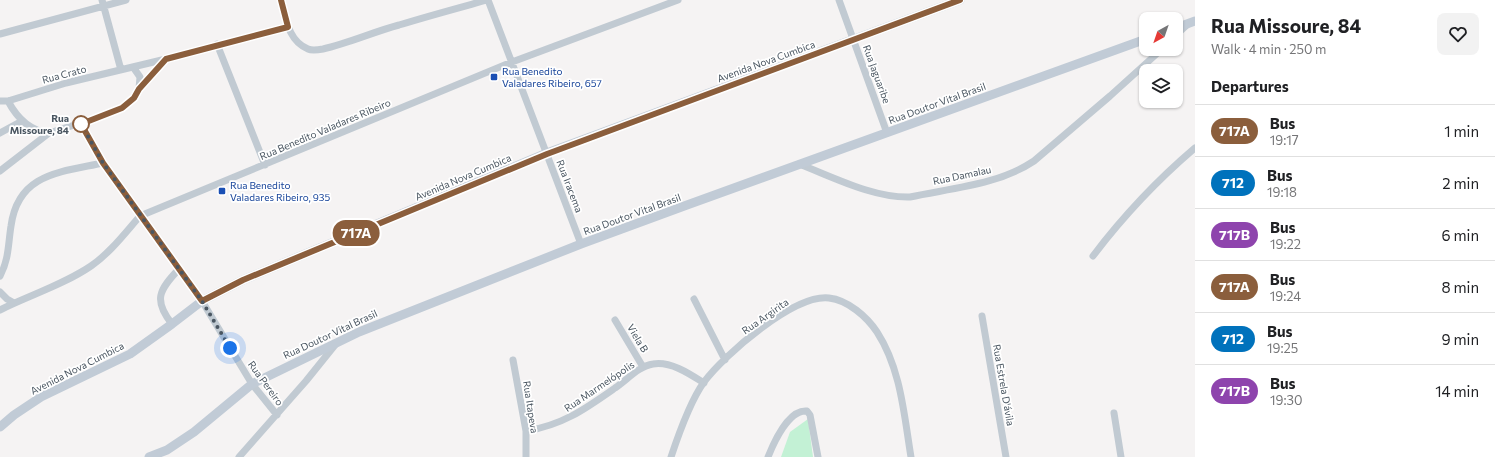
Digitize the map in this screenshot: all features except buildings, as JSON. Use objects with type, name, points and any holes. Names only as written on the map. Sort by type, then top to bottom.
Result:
[{"type":"street","points":[[0,34],[103,3],[126,0]]},
{"type":"street","points":[[281,0],[288,27],[294,38],[303,47],[310,50],[321,50],[398,25],[487,0]]},
{"type":"street","name":"Rua Iracema","points":[[487,0],[581,244]]},
{"type":"street","name":"Rua Benedito Valadares Ribeiro","points":[[0,310],[50,288],[92,265],[140,216],[512,62],[678,0]]},
{"type":"street","name":"Rua Jaguaribe","points":[[839,0],[887,132]]},
{"type":"street","name":"Avenida Nova Cumbica","points":[[0,427],[14,415],[41,397],[124,358],[202,301],[250,278],[547,154],[960,0]]},
{"type":"street","points":[[103,3],[121,70]]},
{"type":"street","points":[[1183,30],[1192,22]]},
{"type":"street","name":"Rua Crato","points":[[0,101],[8,101],[217,44],[288,27]]},
{"type":"street","name":"Rua Doutor Vital Brasil","points":[[149,457],[167,450],[194,432],[252,384],[338,341],[581,244],[1139,42]]},
{"type":"street","points":[[217,44],[266,165]]},
{"type":"street","name":"Rua Damalau","points":[[799,164],[864,189],[900,197],[910,197],[944,189],[981,183],[1010,174],[1034,161],[1154,56]]},
{"type":"street","points":[[0,171],[49,133],[81,124],[122,108],[134,98],[139,89],[166,59]]},
{"type":"street","points":[[133,67],[140,77],[139,89]]},
{"type":"street","points":[[8,101],[22,121],[35,130],[49,133]]},
{"type":"street","points":[[0,133],[22,121]]},
{"type":"street","name":"Rua Pereiro","points":[[81,124],[103,163],[202,301],[252,384],[277,415]]},
{"type":"street","points":[[1093,256],[1123,217],[1142,196],[1163,175],[1195,148]]},
{"type":"street","points":[[0,276],[8,257],[13,217],[20,199],[25,192],[39,180],[49,176],[103,163]]},
{"type":"street","points":[[172,324],[163,312],[160,298],[165,286],[179,269]]},
{"type":"street","points":[[0,292],[14,303]]},
{"type":"street","name":"Rua Argirita","points":[[671,457],[678,437],[704,383],[725,360],[749,338],[771,322],[804,302],[817,298],[830,298],[851,306],[865,318],[876,331],[892,360],[900,388],[910,457]]},
{"type":"street","points":[[694,299],[725,360]]},
{"type":"street","name":"Rua Estrela D'ávila","points":[[982,316],[1006,457]]},
{"type":"street","name":"Viela B","points":[[615,320],[643,367]]},
{"type":"street","points":[[239,457],[277,415],[338,341]]},
{"type":"street","name":"Rua Itapeva","points":[[513,360],[526,431],[526,457]]},
{"type":"street","name":"Rua Marmelópolis","points":[[526,431],[543,429],[566,420],[615,388],[643,367],[654,364],[663,364],[674,367],[704,383]]},
{"type":"street","points":[[768,457],[778,436],[786,424],[798,412],[804,410],[810,415],[818,457]]},
{"type":"street","points":[[1114,413],[1121,457]]},
{"type":"green space","points":[[808,419],[813,457],[781,457],[790,432]]},
{"type":"bus line","name":"717A","points":[[281,0],[288,27],[217,44],[166,59],[139,89],[134,98],[122,108],[81,124],[103,163],[202,301],[243,280],[547,154],[960,0]]},
{"type":"place","name":"Rua Benedito Valadares Ribeiro, 657","points":[[494,77]]},
{"type":"place","name":"Rua Missoure, 84","points":[[81,124]]},
{"type":"place","name":"Rua Benedito Valadares Ribeiro, 935","points":[[222,191]]},
{"type":"route","points":[[81,124],[103,163],[202,301],[230,348]]}]
